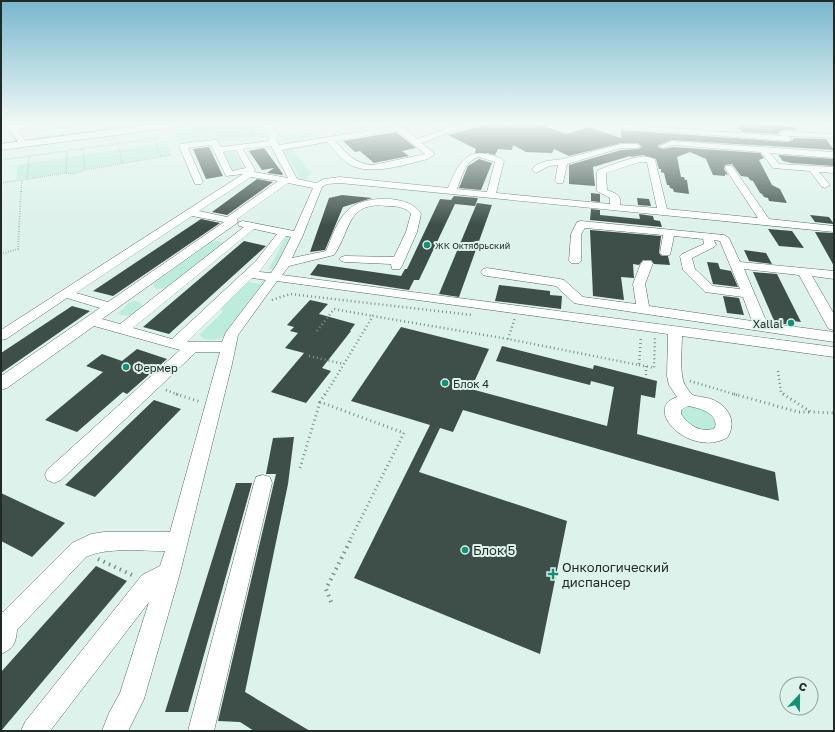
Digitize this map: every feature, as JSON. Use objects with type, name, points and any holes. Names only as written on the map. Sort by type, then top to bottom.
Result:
[{"type":"street","points":[[188,157],[198,182]]},
{"type":"street","points":[[221,157],[229,174],[251,170],[244,157]]},
{"type":"street","points":[[280,157],[290,180]]},
{"type":"street","points":[[347,157],[355,165],[373,168],[424,157]]},
{"type":"street","points":[[451,192],[465,160],[471,157]]},
{"type":"street","points":[[491,157],[500,161],[491,195]]},
{"type":"street","points":[[536,170],[543,164],[563,162],[581,157]]},
{"type":"street","points":[[611,157],[625,164]]},
{"type":"street","points":[[769,157],[776,166],[834,170]]},
{"type":"street","points":[[615,207],[616,200],[614,196],[602,191],[600,172],[639,160],[651,160],[664,212]]},
{"type":"street","points":[[560,181],[563,162]]},
{"type":"street","points":[[371,183],[374,176],[373,168]]},
{"type":"street","points":[[729,168],[766,222]]},
{"type":"street","points":[[812,168],[825,185]]},
{"type":"street","points":[[1,336],[248,175],[253,174],[318,186],[332,181],[371,183],[834,229]]},
{"type":"street","points":[[1,384],[290,180]]},
{"type":"street","points":[[115,731],[118,722],[131,699],[160,578],[178,541],[231,335],[284,263],[298,235],[318,186]]},
{"type":"street","points":[[284,263],[330,253],[350,212],[363,205],[384,202],[407,206],[414,210],[416,215],[413,226],[397,264],[345,259]]},
{"type":"street","points":[[192,212],[283,233],[298,235]]},
{"type":"street","points":[[575,261],[576,234],[581,224],[668,232],[728,247],[761,325]]},
{"type":"street","points":[[122,330],[252,226]]},
{"type":"street","points":[[666,253],[668,232]]},
{"type":"street","points":[[175,345],[260,264],[283,233]]},
{"type":"street","points":[[708,241],[686,256],[690,270],[709,289],[748,294]]},
{"type":"street","points":[[643,310],[639,284],[647,263]]},
{"type":"street","points":[[736,265],[834,275]]},
{"type":"street","points":[[487,272],[560,283],[579,300],[761,325],[834,337]]},
{"type":"street","points":[[803,272],[834,326]]},
{"type":"street","points":[[250,274],[512,317],[655,334],[834,352]]},
{"type":"street","points":[[66,294],[110,307]]},
{"type":"street","points":[[90,320],[175,345],[192,347],[229,347]]},
{"type":"street","points":[[674,336],[675,376],[677,385],[688,400]]},
{"type":"street","points":[[54,475],[192,347]]},
{"type":"street","points":[[200,731],[263,483]]},
{"type":"street","points":[[2,630],[79,550],[91,544],[104,542],[178,541]]},
{"type":"street","points":[[34,731],[160,578]]},
{"type":"path","points":[[1,160],[21,157]]},
{"type":"path","points":[[26,179],[29,157]]},
{"type":"path","points":[[66,173],[67,157]]},
{"type":"path","points":[[84,157],[85,170]]},
{"type":"path","points":[[121,157],[122,163]]},
{"type":"path","points":[[1,183],[66,173],[72,174],[85,170],[155,157]]},
{"type":"path","points":[[1,254],[18,249],[22,180]]},
{"type":"path","points":[[250,308],[290,294],[477,316]]},
{"type":"path","points":[[317,331],[334,309],[508,339],[654,368],[655,334]]},
{"type":"path","points":[[300,468],[320,402],[373,316]]},
{"type":"path","points":[[508,339],[512,317]]},
{"type":"path","points":[[639,365],[641,332],[674,336]]},
{"type":"path","points":[[309,356],[344,364]]},
{"type":"path","points":[[646,366],[646,377]]},
{"type":"path","points":[[778,371],[781,392],[811,412]]},
{"type":"path","points":[[675,376],[798,412],[834,413]]},
{"type":"path","points":[[151,384],[213,406]]},
{"type":"path","points":[[320,402],[404,433],[326,589],[331,602]]},
{"type":"path","points":[[79,550],[160,578]]},
{"type":"green space","points":[[68,157],[158,157],[85,169],[72,174],[66,173],[17,179],[17,165]]},
{"type":"green space","points":[[226,157],[237,157],[244,169],[233,171]]},
{"type":"green space","points":[[288,157],[299,157],[309,171],[314,171],[304,180],[298,179],[296,169]]},
{"type":"green space","points":[[293,236],[276,270],[269,269],[285,238]]},
{"type":"green space","points":[[212,242],[223,242],[221,244],[224,245],[167,288],[156,289],[153,284]]},
{"type":"green space","points":[[264,279],[269,279],[226,335],[213,340],[207,340],[200,336],[200,334],[223,312],[220,305],[248,282],[259,284]]},
{"type":"green space","points":[[134,301],[139,302],[143,306],[138,311],[128,316],[118,313],[129,303]]},
{"type":"green space","points":[[697,405],[714,415],[717,425],[715,427],[706,430],[693,428],[680,414],[684,407]]},
{"type":"building","points":[[197,157],[214,157],[223,176],[206,179]]},
{"type":"building","points":[[253,157],[271,157],[283,174],[267,173],[274,168],[262,170]]},
{"type":"building","points":[[367,157],[403,157],[374,163]]},
{"type":"building","points":[[596,157],[626,157],[593,167],[595,186],[569,184],[569,165]]},
{"type":"building","points":[[650,157],[677,157],[681,177],[684,177],[685,180],[687,180],[689,194],[674,192],[669,185],[667,185],[664,173],[661,172],[661,169],[659,169],[656,159]]},
{"type":"building","points":[[702,157],[763,157],[759,160],[772,185],[780,189],[787,203],[769,201],[768,198],[764,197],[760,193],[753,181],[748,177],[741,176],[732,164],[725,165],[724,169],[728,175],[713,175],[706,159]]},
{"type":"building","points":[[780,157],[834,159],[834,166],[791,163],[783,161]]},
{"type":"building","points":[[479,159],[492,163],[481,190],[459,188],[468,166]]},
{"type":"building","points":[[257,179],[273,182],[227,215],[212,212]]},
{"type":"building","points":[[591,193],[600,194],[600,202],[591,201]]},
{"type":"building","points":[[342,195],[372,198],[343,207],[325,250],[310,252],[329,198]]},
{"type":"building","points":[[454,196],[478,198],[475,206],[455,204],[419,280],[414,280],[409,290],[310,275],[318,264],[401,276],[405,269],[407,269],[440,199],[451,200]]},
{"type":"building","points":[[637,198],[649,199],[651,206],[638,205]]},
{"type":"building","points":[[477,203],[492,205],[459,297],[439,294]]},
{"type":"building","points":[[591,209],[600,210],[600,215],[640,219],[639,214],[653,216],[654,220],[660,221],[662,227],[590,220]]},
{"type":"building","points":[[810,215],[829,217],[834,224],[815,222]]},
{"type":"building","points":[[201,219],[220,223],[113,296],[93,291]]},
{"type":"building","points":[[768,229],[792,231],[804,248],[779,246]]},
{"type":"building","points":[[590,230],[661,236],[659,253],[662,256],[668,256],[670,265],[654,264],[651,260],[643,260],[639,265],[633,264],[634,278],[621,277],[624,300],[593,296]]},
{"type":"building","points":[[815,232],[834,233],[834,266]]},
{"type":"building","points":[[244,241],[266,246],[169,334],[143,327]]},
{"type":"building","points":[[744,250],[766,253],[772,264],[749,261]]},
{"type":"building","points":[[707,262],[718,263],[720,269],[731,271],[738,287],[713,284]]},
{"type":"building","points":[[753,272],[777,274],[801,322],[793,321],[795,325],[775,323]]},
{"type":"building","points":[[499,285],[550,291],[550,295],[562,296],[561,309],[495,301]]},
{"type":"building","points":[[723,296],[739,298],[744,315],[727,313]]},
{"type":"building","points":[[310,300],[328,304],[319,314],[355,324],[322,368],[331,371],[306,403],[271,392],[304,353],[285,348],[298,333],[290,331],[294,327],[287,325]]},
{"type":"building","points":[[72,306],[90,311],[1,373],[1,353]]},
{"type":"building","points":[[401,327],[489,349],[471,389],[607,426],[614,387],[591,381],[590,385],[496,361],[502,346],[593,369],[594,365],[657,381],[655,398],[641,395],[637,434],[775,472],[779,501],[463,410],[453,432],[440,428],[419,472],[567,521],[540,654],[354,578],[430,425],[351,401]]},
{"type":"building","points":[[137,349],[167,359],[127,394],[123,392],[77,432],[45,420],[103,372],[86,366],[102,354],[122,361]]},
{"type":"building","points":[[154,400],[181,409],[95,497],[65,485]]},
{"type":"building","points":[[294,437],[288,484],[245,692],[310,731],[254,731],[240,722],[218,721],[276,474],[266,474],[273,438]]},
{"type":"building","points":[[236,483],[252,483],[188,712],[165,712]]},
{"type":"building","points":[[1,493],[65,523],[32,557],[1,541]]},
{"type":"building","points":[[96,566],[127,581],[1,731],[1,672]]},
{"type":"place","name":"ЖК Октябрьский","points":[[427,245]]},
{"type":"place","name":"Xallal","points":[[791,323]]},
{"type":"place","name":"Фермер","points":[[126,367]]},
{"type":"place","name":"Блок 4","points":[[445,383]]},
{"type":"place","name":"Блок 5","points":[[465,550]]},
{"type":"place","name":"Онкологический диспансер","points":[[553,574]]}]
